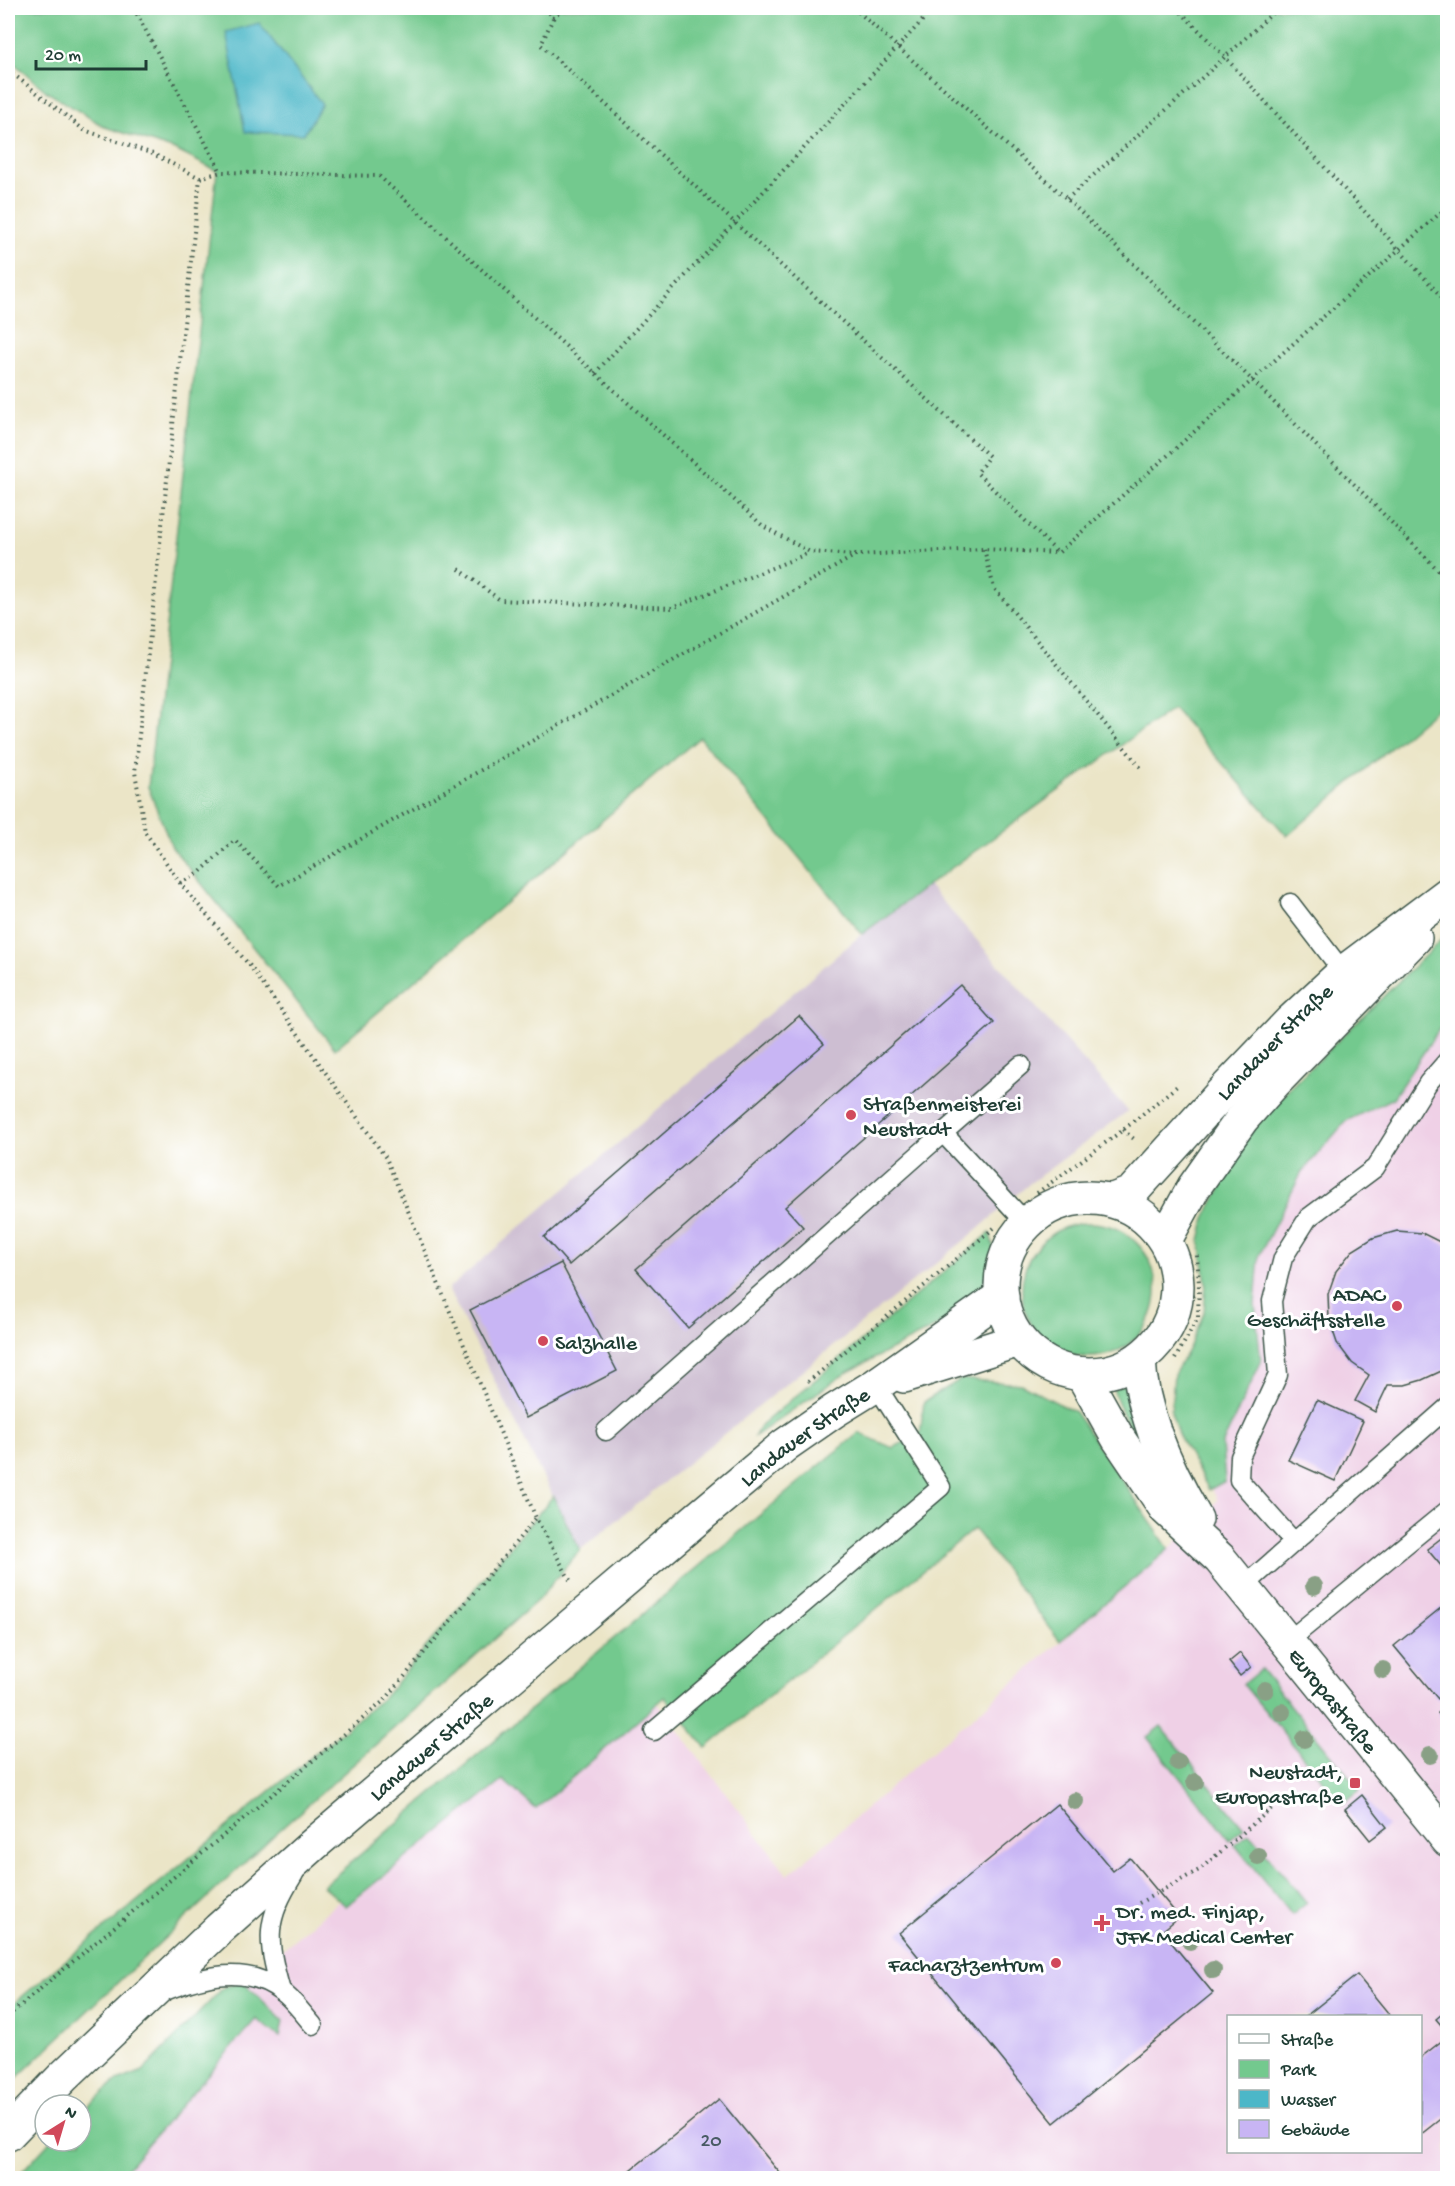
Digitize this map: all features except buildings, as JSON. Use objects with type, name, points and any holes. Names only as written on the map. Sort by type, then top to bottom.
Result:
[{"type":"main road","name":"Landauer Straße","points":[[1165,1240],[1194,1187],[1242,1119],[1275,1082],[1352,983],[1448,894]]},
{"type":"main road","name":"Landauer Straße","points":[[1113,1200],[1131,1193],[1291,1021],[1352,983],[1448,904]]},
{"type":"main road","points":[[1091,1197],[1113,1200],[1134,1209],[1151,1223],[1165,1240],[1175,1265],[1178,1291],[1172,1318],[1159,1341],[1139,1359],[1112,1372],[1082,1374],[1058,1369],[1037,1357],[1019,1340],[1005,1312],[1002,1275],[1006,1255],[1016,1237],[1022,1216],[1068,1200],[1091,1197]]},
{"type":"main road","name":"Landauer Straße","points":[[8,2134],[63,2077],[219,1929],[313,1845],[784,1446],[876,1385],[1002,1296]]},
{"type":"main road","name":"Landauer Straße","points":[[876,1385],[1019,1340]]},
{"type":"main road","name":"Europastraße","points":[[1139,1359],[1140,1380],[1153,1425],[1178,1488],[1220,1559]]},
{"type":"main road","name":"Europastraße","points":[[1082,1374],[1118,1438],[1166,1509],[1220,1559],[1448,1840]]},
{"type":"lane","points":[[1290,903],[1352,983]]},
{"type":"lane","points":[[1294,1542],[1239,1479],[1240,1457],[1278,1375],[1272,1301],[1283,1258],[1308,1218],[1375,1168],[1428,1083],[1448,1060]]},
{"type":"lane","points":[[606,1431],[1021,1065]]},
{"type":"lane","points":[[943,1133],[1022,1216]]},
{"type":"lane","points":[[654,1731],[941,1487],[876,1385]]},
{"type":"lane","points":[[1243,1587],[1448,1407]]},
{"type":"lane","points":[[1287,1641],[1448,1510]]},
{"type":"lane","points":[[281,1991],[273,1963],[270,1928],[276,1904],[313,1845]]},
{"type":"lane","points":[[147,1999],[194,1979],[228,1974],[258,1978],[281,1991],[313,2025]]},
{"type":"path","points":[[136,8],[221,172]]},
{"type":"path","points":[[138,14],[145,8]]},
{"type":"path","points":[[546,8],[553,18]]},
{"type":"path","points":[[562,8],[553,18],[540,45],[989,456],[978,473],[1058,553]]},
{"type":"path","points":[[854,8],[1067,199],[1252,380],[1448,580]]},
{"type":"path","points":[[595,373],[934,8]]},
{"type":"path","points":[[1177,8],[1225,57],[1448,304]]},
{"type":"path","points":[[1067,199],[1278,8]]},
{"type":"path","points":[[8,70],[84,130],[153,153],[200,178],[221,172],[379,176],[763,526],[810,552],[856,555],[984,549],[1058,553],[1448,206]]},
{"type":"path","points":[[200,178],[135,772],[145,832],[180,883],[250,966],[386,1158],[536,1518],[590,1611]]},
{"type":"path","points":[[984,549],[994,588],[1141,768]]},
{"type":"path","points":[[459,569],[500,600],[672,608],[810,552]]},
{"type":"path","points":[[180,883],[198,874],[235,840],[279,886],[856,555]]},
{"type":"path","points":[[799,1390],[1022,1216],[1178,1085]]},
{"type":"path","points":[[1123,1130],[1162,1160]]},
{"type":"path","points":[[1173,1363],[1198,1318],[1200,1284],[1197,1248]]},
{"type":"path","points":[[8,2016],[385,1700],[536,1518]]},
{"type":"path","points":[[570,1580],[579,1572]]},
{"type":"path","points":[[1138,1903],[1199,1870],[1279,1802]]},
{"type":"shaded area","points":[[928,885],[1128,1111],[1029,1184],[976,1231],[580,1550],[448,1289],[862,934]]},
{"type":"shaded area","points":[[1447,953],[1447,2178],[78,2178],[244,1982],[624,1659],[788,1875],[1169,1549],[1218,1500],[1199,1468],[1180,1364],[1198,1332],[1207,1305]]},
{"type":"green space","points":[[8,8],[1447,8],[1447,700],[1287,836],[1173,708],[862,934],[700,737],[335,1049],[172,847],[148,787],[217,171],[175,150],[105,127],[47,92],[8,58]]},
{"type":"green space","points":[[1447,934],[1447,1026],[1440,1028],[1393,1098],[1346,1121],[1302,1172],[1259,1256],[1255,1304],[1261,1362],[1222,1445],[1225,1481],[1209,1490],[1178,1434],[1171,1412],[1174,1375],[1204,1313],[1206,1283],[1200,1240],[1206,1216],[1221,1188],[1210,1182],[1257,1120]]},
{"type":"green space","points":[[1089,1223],[1115,1228],[1137,1242],[1151,1264],[1156,1290],[1151,1316],[1137,1338],[1115,1352],[1089,1357],[1063,1352],[1041,1338],[1027,1316],[1022,1290],[1027,1264],[1041,1242],[1063,1228]]},
{"type":"green space","points":[[990,1233],[995,1254],[978,1296],[953,1318],[846,1373],[755,1436],[759,1427]]},
{"type":"green space","points":[[961,1379],[1021,1384],[1075,1412],[1169,1549],[1060,1641],[974,1529],[706,1748],[665,1697],[536,1809],[503,1780],[346,1906],[323,1886],[859,1433],[893,1448],[920,1434],[924,1402]]},
{"type":"green space","points":[[1127,1384],[1153,1471],[1121,1410],[1113,1389]]},
{"type":"green space","points":[[553,1496],[580,1550],[539,1599],[273,1836],[8,2086],[8,2008],[384,1697]]},
{"type":"green space","points":[[1261,1669],[1360,1790],[1342,1804],[1243,1684]]},
{"type":"green space","points":[[1161,1726],[1244,1828],[1230,1840],[1147,1737]]},
{"type":"green space","points":[[1249,1833],[1307,1903],[1292,1915],[1235,1845]]},
{"type":"green space","points":[[244,1982],[283,2021],[280,2037],[256,2019],[118,2178],[16,2178],[39,2153],[93,2153],[93,2102],[115,2082],[143,2071],[224,1987]]},
{"type":"water","points":[[259,23],[322,104],[304,134],[245,132],[226,32]]},
{"type":"place","name":"Straßenmeisterei Neustadt","points":[[851,1115]]},
{"type":"place","name":"ADAC Geschäftsstelle","points":[[1397,1306]]},
{"type":"place","name":"Salzhalle","points":[[543,1341]]},
{"type":"place","name":"Neustadt, Europastraße","points":[[1355,1783]]},
{"type":"place","name":"Dr. med. Finjap, JFK Medical Center","points":[[1102,1923]]},
{"type":"place","name":"Facharztzentrum","points":[[1056,1963]]}]
